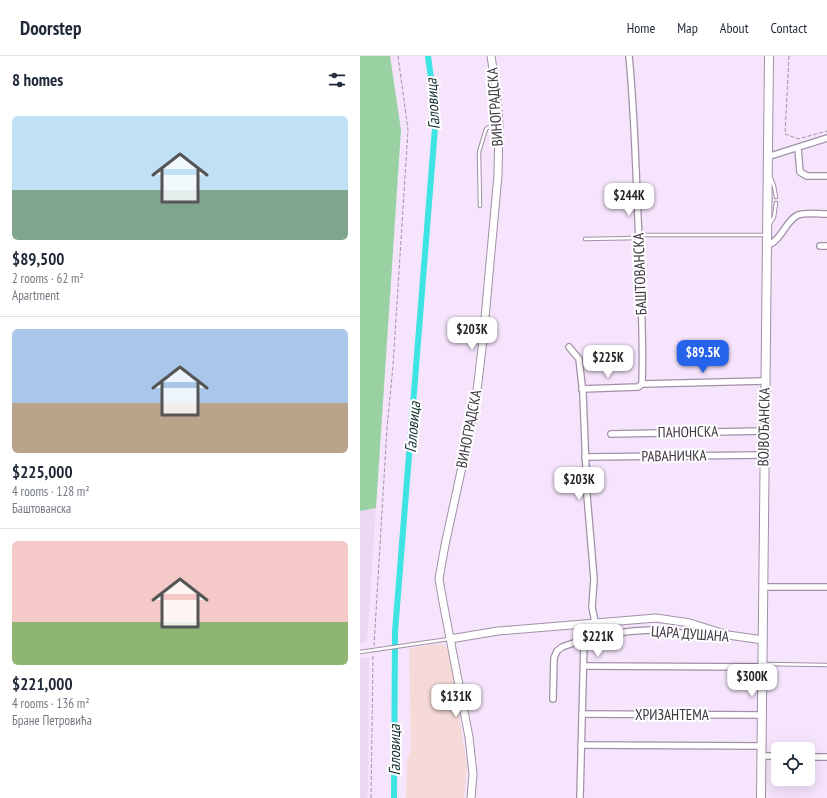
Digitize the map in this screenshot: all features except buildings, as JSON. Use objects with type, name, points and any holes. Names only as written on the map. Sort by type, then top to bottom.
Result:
[{"type":"main road","name":"ВОЈВОЂАНСКА","points":[[761,798],[769,56]]},
{"type":"street","name":"ВИНОГРАДСКА","points":[[471,798],[473,774],[472,759],[440,587],[440,567],[472,420],[476,395],[498,175],[499,130],[491,56]]},
{"type":"street","name":"БАШТОВАНСКА","points":[[628,56],[634,129],[642,384]]},
{"type":"street","points":[[767,157],[827,138]]},
{"type":"street","points":[[798,148],[800,172],[807,176],[827,176]]},
{"type":"street","points":[[766,246],[774,242],[797,216],[802,214],[827,214]]},
{"type":"street","points":[[820,246],[827,246]]},
{"type":"street","points":[[569,347],[579,359],[582,388],[585,457],[593,560],[594,621]]},
{"type":"street","points":[[582,388],[638,387],[642,384],[765,381]]},
{"type":"street","name":"ПАНОНСКА","points":[[611,434],[764,431]]},
{"type":"street","name":"РАВАНИЧКА","points":[[585,457],[764,455]]},
{"type":"street","points":[[763,587],[827,588]]},
{"type":"street","points":[[450,639],[498,631],[594,621],[643,618],[662,618],[690,623],[719,633]]},
{"type":"street","name":"ЦАРА ДУШАНА","points":[[584,641],[610,635],[650,630],[664,630],[706,636],[719,633],[763,640]]},
{"type":"street","points":[[554,699],[554,665],[556,653],[562,647],[584,641],[580,798]]},
{"type":"street","points":[[584,666],[762,666]]},
{"type":"street","name":"ХРИЗАНТЕМА","points":[[582,714],[762,715]]},
{"type":"street","points":[[581,745],[761,746]]},
{"type":"street","points":[[761,756],[771,756]]},
{"type":"street","points":[[815,757],[827,757]]},
{"type":"lane","points":[[480,206],[479,152],[486,129],[489,127],[499,130]]},
{"type":"lane","points":[[767,174],[774,186],[776,197]]},
{"type":"lane","points":[[585,239],[767,232],[774,217],[776,203]]},
{"type":"lane","points":[[360,652],[450,639]]},
{"type":"lane","points":[[762,666],[827,665]]},
{"type":"path","points":[[371,798],[373,650],[408,130],[398,56]]},
{"type":"path","points":[[789,56],[785,134],[798,139],[827,131]]},
{"type":"shaded area","points":[[376,508],[367,642],[360,643],[360,511]]},
{"type":"shaded area","points":[[443,644],[449,651],[467,767],[464,798],[406,798],[407,759],[411,750],[409,650],[411,648]]},
{"type":"shaded area","points":[[369,657],[368,794],[367,798],[360,798],[360,658]]},
{"type":"green space","points":[[360,56],[390,56],[401,130],[376,508],[360,511]]},
{"type":"waterway","name":"Галовица","points":[[394,798],[395,632],[436,115],[428,56]]}]
